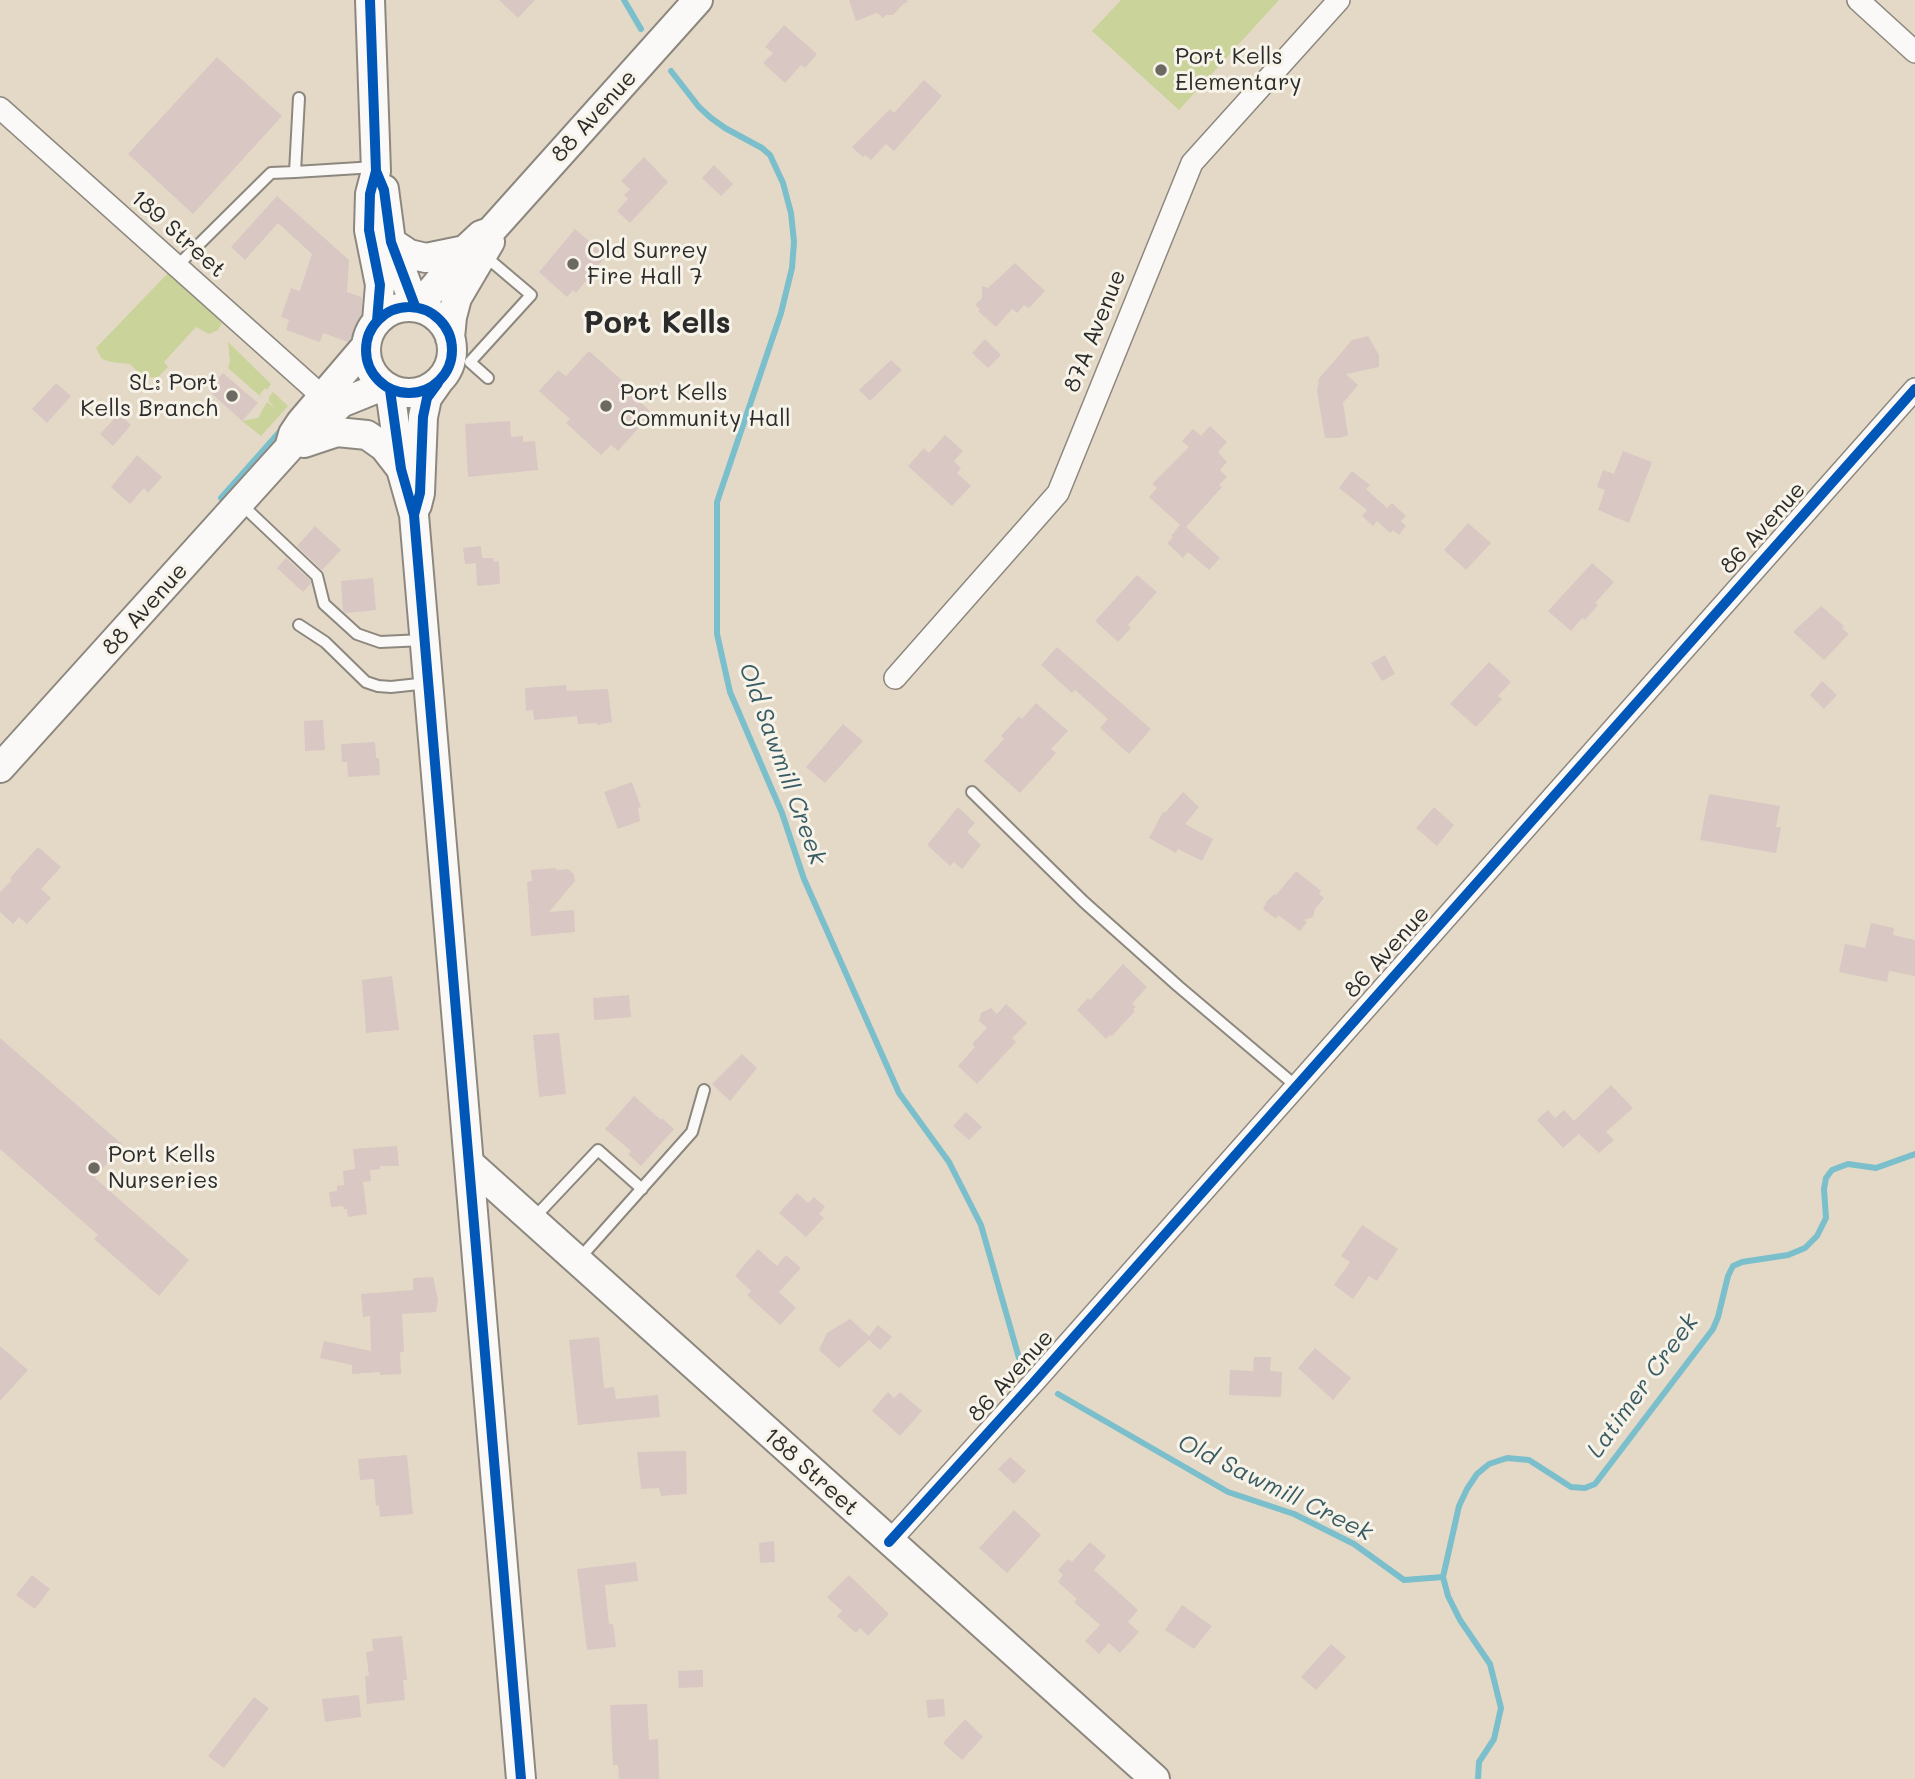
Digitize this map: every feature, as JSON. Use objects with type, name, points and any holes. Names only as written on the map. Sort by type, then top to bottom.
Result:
[{"type":"main road","points":[[370,0],[375,169],[370,194],[369,230],[380,285],[377,321]]},
{"type":"main road","name":"88 Avenue","points":[[417,306],[479,246],[698,0]]},
{"type":"main road","points":[[375,169],[384,190],[391,242],[417,306],[440,320],[450,338],[450,361],[427,398],[420,493],[414,514]]},
{"type":"main road","points":[[391,242],[410,254],[426,258],[479,246]]},
{"type":"main road","name":"88 Avenue","points":[[450,338],[457,298],[479,246]]},
{"type":"main road","points":[[417,306],[398,308],[377,321],[369,333],[365,347],[369,369],[386,388],[402,393],[428,389],[439,381]]},
{"type":"main road","name":"88 Avenue","points":[[295,446],[293,434],[300,422],[365,347]]},
{"type":"main road","points":[[386,388],[401,468],[414,514],[521,1779]]},
{"type":"main road","name":"88 Avenue","points":[[0,768],[295,446],[341,403],[386,388]]},
{"type":"main road","points":[[295,446],[337,432],[367,435],[384,447],[401,468]]},
{"type":"main road","name":"188 Street","points":[[469,1163],[1155,1779]]},
{"type":"street","name":"87A Avenue","points":[[895,678],[1058,493],[1192,163],[1339,0]]},
{"type":"street","points":[[1858,0],[1915,52]]},
{"type":"street","name":"189 Street","points":[[0,108],[323,397]]},
{"type":"street","name":"86 Avenue","points":[[889,1542],[1915,388]]},
{"type":"lane","points":[[295,172],[299,98]]},
{"type":"lane","points":[[176,267],[271,173],[375,169]]},
{"type":"lane","points":[[479,246],[531,295],[470,362],[488,378]]},
{"type":"lane","points":[[240,503],[317,576],[324,604],[357,634],[380,642],[424,640]]},
{"type":"lane","points":[[299,625],[326,642],[366,682],[391,687],[428,683]]},
{"type":"lane","points":[[972,792],[1114,928],[1296,1086]]},
{"type":"lane","points":[[577,1261],[692,1132],[704,1090]]},
{"type":"lane","points":[[531,1221],[598,1150],[642,1189]]},
{"type":"green space","name":"Port Kells Elementary","points":[[1121,0],[1279,0],[1179,110],[1092,31]]},
{"type":"green space","points":[[168,273],[222,323],[218,330],[209,334],[196,327],[164,362],[168,367],[157,378],[142,376],[130,364],[102,359],[96,348]]},
{"type":"green space","points":[[228,342],[271,384],[260,394],[261,397],[228,368]]},
{"type":"green space","points":[[273,392],[288,406],[261,436],[242,421],[258,418],[267,402],[275,408],[269,401]]},
{"type":"building","points":[[499,0],[535,0],[518,18]]},
{"type":"building","points":[[849,0],[908,2],[893,15],[883,18],[877,13],[856,21]]},
{"type":"building","points":[[784,25],[817,54],[805,68],[801,65],[785,83],[763,63],[773,53],[765,47]]},
{"type":"building","points":[[217,57],[282,116],[193,214],[128,154]]},
{"type":"building","points":[[924,80],[942,96],[894,151],[886,144],[871,160],[852,147],[890,109],[894,113]]},
{"type":"building","points":[[644,157],[668,182],[630,223],[617,211],[628,199],[624,195],[630,189],[621,181]]},
{"type":"building","points":[[714,165],[733,184],[721,196],[702,178]]},
{"type":"building","points":[[277,196],[349,260],[347,292],[362,297],[358,333],[354,333],[348,342],[323,333],[320,342],[286,330],[289,320],[281,317],[291,288],[300,291],[312,254],[278,223],[245,260],[231,247]]},
{"type":"building","name":"Old Surrey Fire Hall 7","points":[[575,229],[606,256],[576,293],[573,290],[567,297],[539,272]]},
{"type":"building","points":[[1015,263],[1045,291],[1029,308],[1024,305],[1017,313],[1012,309],[996,327],[975,305],[982,298],[982,286],[988,288]]},
{"type":"building","points":[[1368,336],[1379,355],[1379,367],[1346,374],[1358,385],[1343,403],[1348,435],[1325,438],[1317,391],[1319,380],[1317,381],[1352,340]]},
{"type":"building","points":[[985,339],[1001,355],[988,368],[972,353]]},
{"type":"building","name":"Port Kells Community Hall","points":[[589,351],[624,382],[621,385],[652,413],[618,451],[611,445],[601,455],[566,423],[570,419],[539,391],[558,370],[566,376]]},
{"type":"building","points":[[891,360],[902,370],[870,401],[859,390]]},
{"type":"building","name":"SL: Port Kells Branch","points":[[223,373],[258,403],[242,421],[208,390]]},
{"type":"building","points":[[56,383],[71,396],[47,423],[32,409]]},
{"type":"building","points":[[119,414],[131,425],[113,446],[100,434]]},
{"type":"building","points":[[510,421],[511,437],[523,436],[523,442],[535,441],[538,470],[468,477],[465,424]]},
{"type":"building","points":[[1210,426],[1227,442],[1218,452],[1227,462],[1220,470],[1227,477],[1219,485],[1222,487],[1186,527],[1220,558],[1209,570],[1188,552],[1183,558],[1167,543],[1180,525],[1149,497],[1157,488],[1152,484],[1189,447],[1182,441],[1193,429],[1201,436]]},
{"type":"building","points":[[945,435],[963,451],[954,461],[961,468],[957,473],[971,486],[952,506],[908,466],[924,448],[929,453]]},
{"type":"building","points":[[1623,451],[1652,462],[1629,523],[1598,510],[1605,490],[1597,487],[1603,470],[1614,474]]},
{"type":"building","points":[[137,455],[162,477],[148,493],[144,488],[130,504],[111,487]]},
{"type":"building","points":[[1352,471],[1370,485],[1366,489],[1387,508],[1392,503],[1406,516],[1401,521],[1406,526],[1399,535],[1393,530],[1390,533],[1377,521],[1373,526],[1362,516],[1367,510],[1339,488]]},
{"type":"building","points":[[1468,523],[1491,543],[1466,570],[1444,550]]},
{"type":"building","points":[[315,526],[341,550],[322,570],[297,546]]},
{"type":"building","points":[[481,546],[482,558],[499,561],[500,584],[477,586],[476,563],[465,564],[463,548]]},
{"type":"building","points":[[286,558],[310,580],[311,583],[303,592],[277,568]]},
{"type":"building","points":[[1592,563],[1614,582],[1595,603],[1598,605],[1585,620],[1582,618],[1571,631],[1548,611]]},
{"type":"building","points":[[1137,575],[1157,592],[1128,625],[1131,628],[1118,642],[1095,621]]},
{"type":"building","points":[[373,578],[376,610],[343,611],[341,581]]},
{"type":"building","points":[[1821,606],[1844,626],[1842,628],[1849,634],[1824,660],[1793,632]]},
{"type":"building","points":[[1057,647],[1151,729],[1129,754],[1100,728],[1108,719],[1075,690],[1072,693],[1041,665]]},
{"type":"building","points":[[1385,655],[1395,674],[1382,681],[1371,663]]},
{"type":"building","points":[[1489,662],[1511,682],[1498,696],[1502,699],[1476,727],[1450,704]]},
{"type":"building","points":[[1822,681],[1837,695],[1824,709],[1810,695]]},
{"type":"building","points":[[566,685],[567,691],[608,689],[612,722],[597,725],[578,724],[577,716],[534,720],[533,710],[526,711],[525,688]]},
{"type":"building","points":[[1036,703],[1068,731],[1051,749],[1056,753],[1020,793],[984,761],[1004,739],[1001,736],[1019,716],[1022,719]]},
{"type":"building","points":[[323,720],[325,750],[305,751],[304,721]]},
{"type":"building","points":[[843,724],[863,741],[825,783],[806,767]]},
{"type":"building","points":[[375,742],[380,775],[348,777],[347,762],[342,762],[341,744]]},
{"type":"building","points":[[632,782],[641,807],[638,808],[640,821],[618,829],[604,792]]},
{"type":"building","points":[[1183,792],[1199,807],[1185,824],[1213,839],[1202,861],[1178,849],[1176,853],[1149,838],[1163,812],[1165,813]]},
{"type":"building","points":[[1709,794],[1780,806],[1776,827],[1781,827],[1776,853],[1700,840]]},
{"type":"building","points":[[958,807],[975,823],[967,832],[981,845],[962,869],[954,862],[950,866],[927,845]]},
{"type":"building","points":[[1434,807],[1454,825],[1437,846],[1416,828]]},
{"type":"building","points":[[38,847],[61,867],[41,889],[51,898],[27,924],[19,917],[13,924],[0,912],[0,892]]},
{"type":"building","points":[[568,869],[574,874],[575,881],[549,912],[574,910],[575,932],[531,936],[527,882],[532,881],[531,870]]},
{"type":"building","points":[[1296,871],[1321,891],[1319,894],[1324,898],[1315,909],[1313,917],[1304,920],[1307,922],[1300,931],[1278,915],[1276,919],[1263,909],[1267,901],[1276,895]]},
{"type":"building","points":[[1871,923],[1894,928],[1893,935],[1915,940],[1915,976],[1889,971],[1887,982],[1839,972],[1845,944],[1865,948]]},
{"type":"building","points":[[1123,964],[1147,987],[1132,1004],[1136,1007],[1133,1009],[1135,1011],[1106,1039],[1077,1010],[1088,998],[1090,1000]]},
{"type":"building","points":[[392,976],[399,1030],[366,1033],[362,980]]},
{"type":"building","points":[[629,995],[631,1017],[594,1020],[593,998]]},
{"type":"building","points":[[1006,1004],[1027,1023],[1012,1038],[1016,1042],[977,1084],[958,1066],[975,1047],[972,1044],[987,1028],[979,1021],[981,1013],[991,1008],[997,1014]]},
{"type":"building","points":[[559,1033],[566,1094],[539,1097],[533,1035]]},
{"type":"building","points":[[0,1038],[123,1145],[96,1179],[189,1260],[159,1296],[94,1239],[98,1235],[0,1149]]},
{"type":"building","points":[[742,1054],[757,1068],[730,1101],[712,1084]]},
{"type":"building","points":[[1611,1085],[1633,1108],[1606,1132],[1614,1140],[1599,1153],[1579,1134],[1563,1148],[1537,1120],[1548,1110],[1555,1118],[1564,1110],[1574,1121]]},
{"type":"building","points":[[634,1096],[674,1129],[641,1166],[628,1154],[631,1151],[605,1129]]},
{"type":"building","points":[[966,1112],[982,1127],[969,1140],[953,1126]]},
{"type":"building","points":[[397,1146],[399,1166],[380,1166],[380,1169],[370,1170],[371,1181],[363,1182],[367,1214],[348,1217],[347,1209],[343,1206],[331,1207],[329,1192],[337,1191],[337,1186],[344,1185],[343,1171],[355,1169],[353,1149]]},
{"type":"building","points":[[797,1193],[808,1203],[814,1197],[825,1207],[819,1214],[824,1218],[806,1237],[779,1213]]},
{"type":"building","points":[[1362,1225],[1398,1249],[1377,1281],[1369,1276],[1353,1299],[1334,1285],[1350,1262],[1341,1256]]},
{"type":"building","points":[[758,1249],[777,1266],[786,1255],[801,1268],[779,1292],[796,1308],[780,1325],[747,1295],[751,1291],[735,1276]]},
{"type":"building","points":[[433,1277],[438,1300],[436,1312],[402,1314],[404,1352],[400,1352],[401,1374],[352,1374],[352,1365],[320,1358],[324,1341],[371,1351],[370,1316],[363,1317],[361,1294],[413,1290],[413,1278]]},
{"type":"building","points":[[850,1319],[869,1336],[878,1325],[892,1337],[880,1350],[869,1340],[839,1368],[819,1350],[827,1333]]},
{"type":"building","points":[[599,1337],[604,1388],[614,1387],[616,1399],[658,1395],[660,1417],[578,1425],[569,1340]]},
{"type":"building","points":[[0,1346],[28,1370],[0,1401]]},
{"type":"building","points":[[1315,1348],[1351,1378],[1333,1400],[1298,1368]]},
{"type":"building","points":[[1254,1357],[1271,1357],[1270,1371],[1282,1372],[1281,1397],[1229,1395],[1230,1370],[1253,1371]]},
{"type":"building","points":[[888,1392],[894,1398],[900,1392],[922,1411],[900,1436],[872,1411]]},
{"type":"building","points":[[686,1451],[687,1494],[661,1496],[659,1488],[641,1489],[637,1452]]},
{"type":"building","points":[[407,1455],[413,1514],[380,1517],[379,1505],[376,1506],[374,1479],[360,1480],[358,1459]]},
{"type":"building","points":[[1010,1457],[1026,1471],[1014,1484],[998,1469]]},
{"type":"building","points":[[1014,1510],[1041,1535],[1007,1573],[979,1548]]},
{"type":"building","points":[[774,1541],[775,1562],[760,1563],[759,1543]]},
{"type":"building","points":[[1090,1542],[1106,1556],[1094,1570],[1138,1610],[1128,1622],[1139,1632],[1120,1653],[1109,1643],[1099,1654],[1085,1641],[1100,1625],[1074,1602],[1077,1599],[1058,1582],[1063,1575],[1058,1570],[1068,1559],[1072,1562]]},
{"type":"building","points":[[636,1562],[638,1581],[605,1585],[609,1624],[613,1624],[616,1647],[587,1650],[577,1569]]},
{"type":"building","points":[[32,1575],[50,1589],[35,1609],[16,1595]]},
{"type":"building","points":[[849,1575],[889,1614],[868,1636],[860,1628],[856,1633],[837,1616],[842,1611],[827,1597]]},
{"type":"building","points":[[1182,1605],[1212,1626],[1194,1649],[1165,1630]]},
{"type":"building","points":[[402,1636],[407,1680],[403,1680],[405,1700],[367,1704],[365,1676],[369,1676],[366,1652],[373,1651],[372,1639]]},
{"type":"building","points":[[1331,1644],[1346,1657],[1316,1690],[1301,1677]]},
{"type":"building","points":[[703,1670],[703,1687],[679,1688],[678,1671]]},
{"type":"building","points":[[359,1695],[361,1717],[325,1722],[322,1699]]},
{"type":"building","points":[[254,1697],[269,1708],[224,1768],[208,1756]]},
{"type":"building","points":[[944,1699],[945,1716],[928,1718],[926,1700]]},
{"type":"building","points":[[647,1704],[649,1740],[658,1739],[659,1779],[619,1779],[618,1765],[613,1765],[610,1705]]},
{"type":"building","points":[[965,1719],[983,1737],[962,1760],[943,1743]]},
{"type":"waterway","name":"Old Sawmill Creek","points":[[624,0],[641,29]]},
{"type":"waterway","name":"Old Sawmill Creek","points":[[671,71],[711,118],[770,155],[783,183],[791,213],[794,242],[792,268],[781,313],[717,502],[717,634],[730,692],[782,813],[804,879],[899,1093],[949,1162],[981,1225],[1019,1358]]},
{"type":"waterway","points":[[221,498],[283,428]]},
{"type":"waterway","name":"Latimer Creek","points":[[1478,1779],[1479,1762],[1494,1739],[1501,1708],[1490,1664],[1460,1620],[1448,1596],[1443,1577],[1459,1506],[1477,1474],[1489,1464],[1507,1458],[1529,1460],[1571,1487],[1585,1488],[1595,1484],[1713,1329],[1733,1266],[1742,1262],[1788,1255],[1805,1248],[1817,1236],[1826,1218],[1824,1189],[1826,1178],[1832,1170],[1848,1164],[1876,1168],[1915,1154]]},
{"type":"waterway","name":"Old Sawmill Creek","points":[[1058,1394],[1228,1492],[1294,1514],[1354,1544],[1404,1580],[1443,1577]]},
{"type":"cycle path","points":[[370,0],[376,171],[370,194],[369,230],[380,285],[377,321]]},
{"type":"cycle path","points":[[376,171],[384,190],[391,242],[415,306]]},
{"type":"cycle path","points":[[409,307],[426,310],[440,319],[449,333],[452,350],[449,367],[440,381],[426,390],[409,393],[392,390],[378,381],[369,367],[366,350],[369,333],[378,319],[392,310],[409,307]]},
{"type":"cycle path","points":[[414,515],[420,493],[423,417],[427,398],[438,383]]},
{"type":"cycle path","points":[[889,1542],[1915,389]]},
{"type":"cycle path","points":[[390,390],[401,469],[414,515],[521,1779]]},
{"type":"place","name":"Port Kells Elementary","points":[[1161,70]]},
{"type":"place","name":"Old Surrey Fire Hall 7","points":[[573,264]]},
{"type":"place","name":"SL: Port Kells Branch","points":[[232,396]]},
{"type":"place","name":"Port Kells Community Hall","points":[[606,406]]},
{"type":"place","name":"Port Kells Nurseries","points":[[94,1168]]},
{"type":"district","name":"Port Kells","points":[[657,324]]}]
